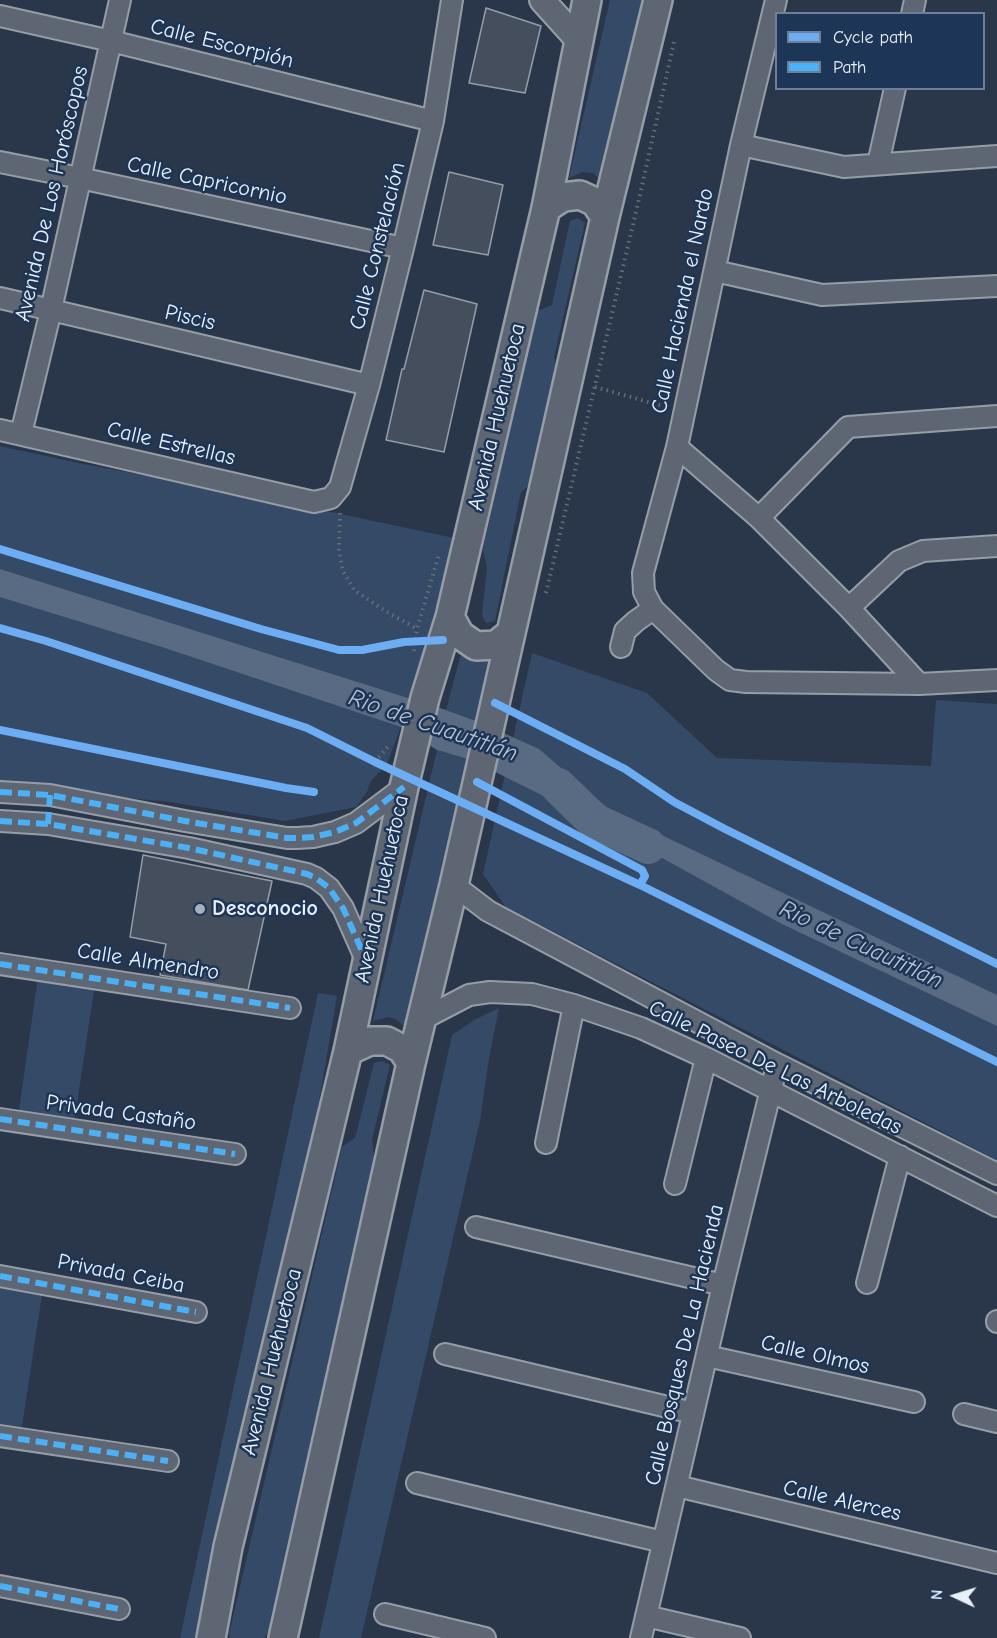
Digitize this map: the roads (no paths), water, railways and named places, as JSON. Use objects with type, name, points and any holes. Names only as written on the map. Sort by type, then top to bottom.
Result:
[{"type":"main road","name":"Avenida Huehuetoca","points":[[211,1638],[228,1547],[348,1051],[404,787],[405,742],[425,698],[446,630],[546,208],[587,0]]},
{"type":"main road","points":[[283,1638],[411,1063],[454,885],[604,217],[658,0]]},
{"type":"main road","points":[[546,208],[563,197],[580,195],[595,202],[604,217]]},
{"type":"main road","points":[[446,630],[460,634],[476,646],[495,645],[511,633]]},
{"type":"main road","points":[[348,1051],[370,1041],[387,1041],[402,1049],[411,1063]]},
{"type":"street","name":"Avenida De Los Horóscopos","points":[[21,434],[120,0]]},
{"type":"street","name":"Calle Constelación","points":[[336,492],[369,385],[433,121],[452,0]]},
{"type":"street","points":[[542,0],[579,41]]},
{"type":"street","name":"Calle Hacienda el Nardo","points":[[776,0],[741,145],[677,447],[643,573],[644,592],[653,609],[716,670],[730,680],[919,684],[997,680]]},
{"type":"street","name":"Calle Escorpión","points":[[0,16],[111,41],[433,121]]},
{"type":"street","points":[[878,164],[895,90]]},
{"type":"street","points":[[741,145],[844,167],[997,156]]},
{"type":"street","name":"Calle Capricornio","points":[[0,162],[403,248]]},
{"type":"street","points":[[715,271],[822,295],[997,286]]},
{"type":"street","name":"Piscis","points":[[0,298],[369,385]]},
{"type":"street","points":[[759,518],[848,427],[997,416]]},
{"type":"street","name":"Calle Estrellas","points":[[0,430],[314,502],[336,492]]},
{"type":"street","points":[[677,447],[759,518],[849,608],[919,684]]},
{"type":"street","points":[[849,608],[899,561],[915,554],[923,551],[997,546]]},
{"type":"street","points":[[621,647],[625,631],[653,609]]},
{"type":"street","points":[[0,792],[50,795],[185,821],[297,838],[336,832],[356,823],[404,787]]},
{"type":"street","points":[[48,824],[50,795]]},
{"type":"street","points":[[0,821],[48,824],[189,848],[307,874],[329,888],[343,908],[366,960]]},
{"type":"street","name":"Calle Paseo De Las Arboledas","points":[[454,885],[488,911],[777,1064],[997,1174]]},
{"type":"street","name":"Calle Almendro","points":[[0,964],[290,1008]]},
{"type":"street","name":"Calle Paseo De Las Arboledas","points":[[423,1019],[469,995],[490,992],[532,994],[574,1005],[641,1028],[706,1058],[771,1089],[997,1206]]},
{"type":"street","points":[[546,1143],[574,1005]]},
{"type":"street","points":[[675,1184],[706,1058]]},
{"type":"street","name":"Calle Bosques De La Hacienda","points":[[641,1638],[777,1064]]},
{"type":"street","name":"Privada Castaño","points":[[0,1119],[235,1154]]},
{"type":"street","points":[[867,1283],[900,1156]]},
{"type":"street","points":[[476,1227],[723,1285]]},
{"type":"street","name":"Privada Ceiba","points":[[0,1276],[196,1312]]},
{"type":"street","points":[[445,1354],[693,1413]]},
{"type":"street","name":"Calle Olmos","points":[[707,1356],[914,1402]]},
{"type":"street","points":[[964,1414],[997,1422]]},
{"type":"street","points":[[6,1437],[168,1461]]},
{"type":"street","points":[[417,1483],[663,1542]]},
{"type":"street","name":"Calle Alerces","points":[[676,1486],[997,1563]]},
{"type":"street","points":[[0,1586],[119,1609]]},
{"type":"street","points":[[385,1614],[485,1638]]},
{"type":"street","points":[[646,1616],[740,1638]]},
{"type":"water","points":[[0,569],[446,710],[539,749],[611,811],[997,995],[997,1026],[782,924],[602,825],[471,760],[437,750],[401,727],[165,648],[0,597]]},
{"type":"waterway","name":"Rio de Cuautitlán","points":[[558,786],[594,821],[648,846]]},
{"type":"place","name":"Desconocio","points":[[200,909]]}]
